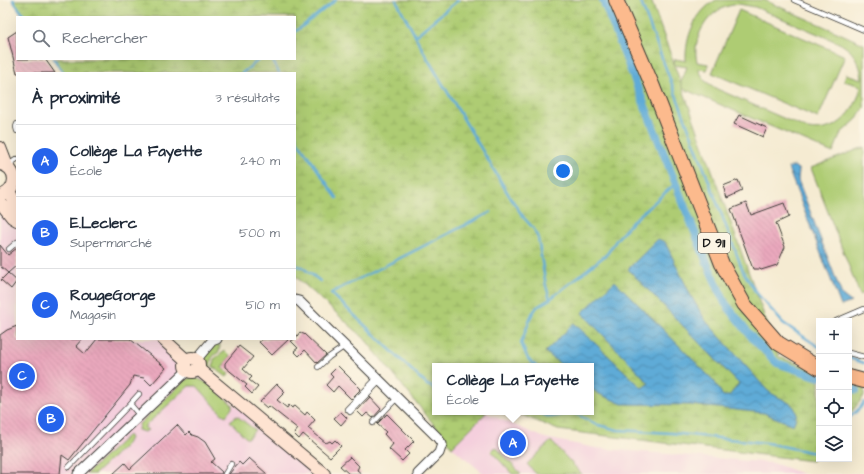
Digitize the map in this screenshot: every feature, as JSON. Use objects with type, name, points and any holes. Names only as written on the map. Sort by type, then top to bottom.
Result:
[{"type":"main road","name":"D 911","points":[[616,0],[653,87],[722,264],[744,304],[778,343],[816,366]]},
{"type":"main road","name":"D 911","points":[[623,0],[653,87]]},
{"type":"main road","points":[[0,148],[3,165],[13,174],[10,189],[16,204]]},
{"type":"main road","points":[[0,202],[12,217],[16,219]]},
{"type":"main road","points":[[164,340],[192,365],[324,474]]},
{"type":"main road","points":[[852,378],[864,381]]},
{"type":"street","points":[[296,300],[299,301],[398,398],[437,437],[442,444],[439,453],[418,474]]},
{"type":"street","points":[[78,474],[192,365],[213,340]]},
{"type":"lane","points":[[794,0],[864,30]]},
{"type":"lane","points":[[3,165],[16,159]]},
{"type":"lane","points":[[9,249],[16,243]]},
{"type":"lane","points":[[843,318],[864,309]]},
{"type":"lane","points":[[318,367],[345,346]]},
{"type":"lane","points":[[852,354],[864,357]]},
{"type":"lane","points":[[349,410],[378,379]]},
{"type":"lane","points":[[69,467],[139,394]]},
{"type":"lane","points":[[373,423],[398,398]]},
{"type":"lane","points":[[130,404],[140,416]]},
{"type":"lane","points":[[225,474],[231,464]]},
{"type":"shaded area","points":[[0,202],[16,215],[16,340],[160,340],[317,474],[0,474]]},
{"type":"shaded area","points":[[484,415],[491,415],[545,438],[596,448],[773,463],[803,474],[484,474],[452,447]]},
{"type":"green space","points":[[12,0],[651,0],[779,357],[816,370],[816,456],[812,461],[558,430],[522,415],[594,415],[594,363],[432,363],[432,415],[484,415],[452,447],[364,338],[296,277],[296,72],[62,72],[54,60],[296,60],[296,16],[23,16]]},
{"type":"green space","points":[[716,0],[764,0],[864,44],[864,108],[856,120],[841,133],[833,153],[679,87],[687,67],[674,65],[675,59],[686,61],[687,43],[693,26],[702,11]],"holes":[[[739,4],[755,7],[839,43],[852,53],[858,62],[862,79],[846,74],[844,81],[861,86],[855,104],[844,119],[828,128],[818,130],[808,129],[717,89],[705,81],[698,69],[707,70],[708,64],[697,62],[696,55],[698,39],[704,25],[709,18],[725,7]]]},
{"type":"green space","points":[[739,10],[845,56],[818,118],[712,73]]},
{"type":"green space","points":[[864,147],[864,293],[860,295],[811,168]]},
{"type":"green space","points":[[215,344],[220,345],[219,352],[212,358],[209,371],[205,365],[204,358]]},
{"type":"green space","points":[[225,351],[230,356],[222,368],[229,374],[227,377],[213,367],[214,359]]},
{"type":"green space","points":[[191,377],[197,378],[208,384],[232,404],[232,408],[226,416],[222,414],[197,386],[189,386],[144,427],[148,430],[144,432],[138,430],[139,424],[185,380]]},
{"type":"green space","points":[[852,383],[864,388],[864,396],[852,411]]},
{"type":"green space","points":[[237,416],[255,430],[247,439],[230,421]]},
{"type":"green space","points":[[128,435],[130,438],[127,444],[95,474],[86,474]]},
{"type":"green space","points":[[551,441],[582,474],[536,474],[527,464]]},
{"type":"green space","points":[[496,447],[521,474],[512,474],[491,451]]},
{"type":"water","points":[[794,166],[799,170],[798,180],[842,295],[851,302],[841,306],[788,168]]},
{"type":"water","points":[[658,239],[665,242],[691,296],[706,321],[767,390],[790,403],[794,407],[796,417],[793,425],[764,413],[690,405],[622,404],[594,390],[594,363],[559,363],[545,352],[574,323],[642,388],[649,383],[582,313],[615,281],[714,381],[723,396],[729,396],[739,384],[628,269]]},
{"type":"building","points":[[16,32],[16,60],[46,60],[54,72],[17,72],[8,37]]},
{"type":"building","points":[[739,115],[767,128],[763,137],[734,124]]},
{"type":"building","points":[[738,180],[742,191],[727,198],[723,186]]},
{"type":"building","points":[[746,203],[751,215],[784,203],[789,217],[776,223],[785,247],[777,265],[761,270],[753,269],[731,209]]},
{"type":"building","points":[[0,245],[8,255],[16,249],[16,266],[8,273],[0,266]]},
{"type":"building","points":[[8,273],[16,280],[16,282],[11,289],[1,280]]},
{"type":"building","points":[[16,326],[16,340],[81,340],[76,346],[85,354],[96,340],[131,340],[166,368],[151,385],[144,378],[133,376],[130,385],[69,460],[62,455],[60,474],[0,474],[0,335]]},
{"type":"building","points":[[300,332],[304,334],[326,355],[317,363],[305,350],[299,356],[294,351],[298,348],[291,341],[296,340]]},
{"type":"building","points":[[262,340],[288,340],[272,355],[259,342]]},
{"type":"building","points":[[239,346],[253,357],[243,369],[252,377],[249,380],[258,387],[252,394],[245,387],[247,385],[225,367],[225,363]]},
{"type":"building","points":[[338,366],[361,389],[351,399],[338,386],[333,392],[326,385],[333,377],[330,374]]},
{"type":"building","points":[[277,384],[285,392],[277,400],[287,408],[289,405],[292,408],[295,406],[305,415],[307,412],[315,420],[308,428],[326,443],[330,441],[332,443],[335,440],[341,446],[330,457],[303,434],[299,439],[294,434],[298,429],[269,406],[267,408],[260,402]]},
{"type":"building","points":[[370,397],[381,409],[373,418],[367,413],[363,417],[357,411]]},
{"type":"building","points":[[341,412],[347,418],[341,425],[334,418]]},
{"type":"building","points":[[387,414],[414,441],[405,450],[409,454],[402,461],[389,449],[393,444],[384,434],[386,432],[377,424]]},
{"type":"building","points":[[177,425],[186,435],[189,432],[205,442],[215,459],[211,462],[222,472],[221,474],[113,474],[125,463],[130,469]]},
{"type":"building","points":[[350,457],[359,466],[357,470],[362,474],[349,474],[340,466]]},
{"type":"building","points":[[249,458],[267,474],[229,474],[239,462],[242,465]]},
{"type":"waterway","points":[[13,0],[24,16]]},
{"type":"waterway","points":[[296,31],[336,0]]},
{"type":"waterway","points":[[396,0],[426,56],[510,197],[524,218],[534,229],[538,238],[546,286],[550,299]]},
{"type":"waterway","points":[[415,36],[458,0]]},
{"type":"waterway","points":[[603,0],[707,263],[725,303],[754,340],[777,363],[816,376]]},
{"type":"waterway","points":[[640,0],[743,271],[755,291],[783,323],[816,345]]},
{"type":"waterway","points":[[55,60],[63,72]]},
{"type":"waterway","points":[[243,72],[259,60]]},
{"type":"waterway","points":[[272,60],[278,72]]},
{"type":"waterway","points":[[296,136],[337,198]]},
{"type":"waterway","points":[[533,363],[528,359],[521,343],[532,314],[537,307],[550,299],[607,254],[617,239],[633,221],[675,184]]},
{"type":"waterway","points":[[432,387],[427,385],[331,293],[491,212]]},
{"type":"waterway","points":[[296,265],[302,267],[320,281]]},
{"type":"waterway","points":[[852,359],[864,363]]},
{"type":"waterway","points":[[852,389],[856,390]]},
{"type":"waterway","points":[[852,415],[864,402]]},
{"type":"waterway","points":[[545,415],[550,417],[562,415]]},
{"type":"waterway","points":[[578,415],[598,425],[618,430],[671,433],[767,443],[815,453],[816,452]]},
{"type":"place","name":"RougeGorge","points":[[22,376]]},
{"type":"place","name":"E.Leclerc","points":[[51,419]]},
{"type":"place","name":"Collège La Fayette","points":[[513,443]]}]
